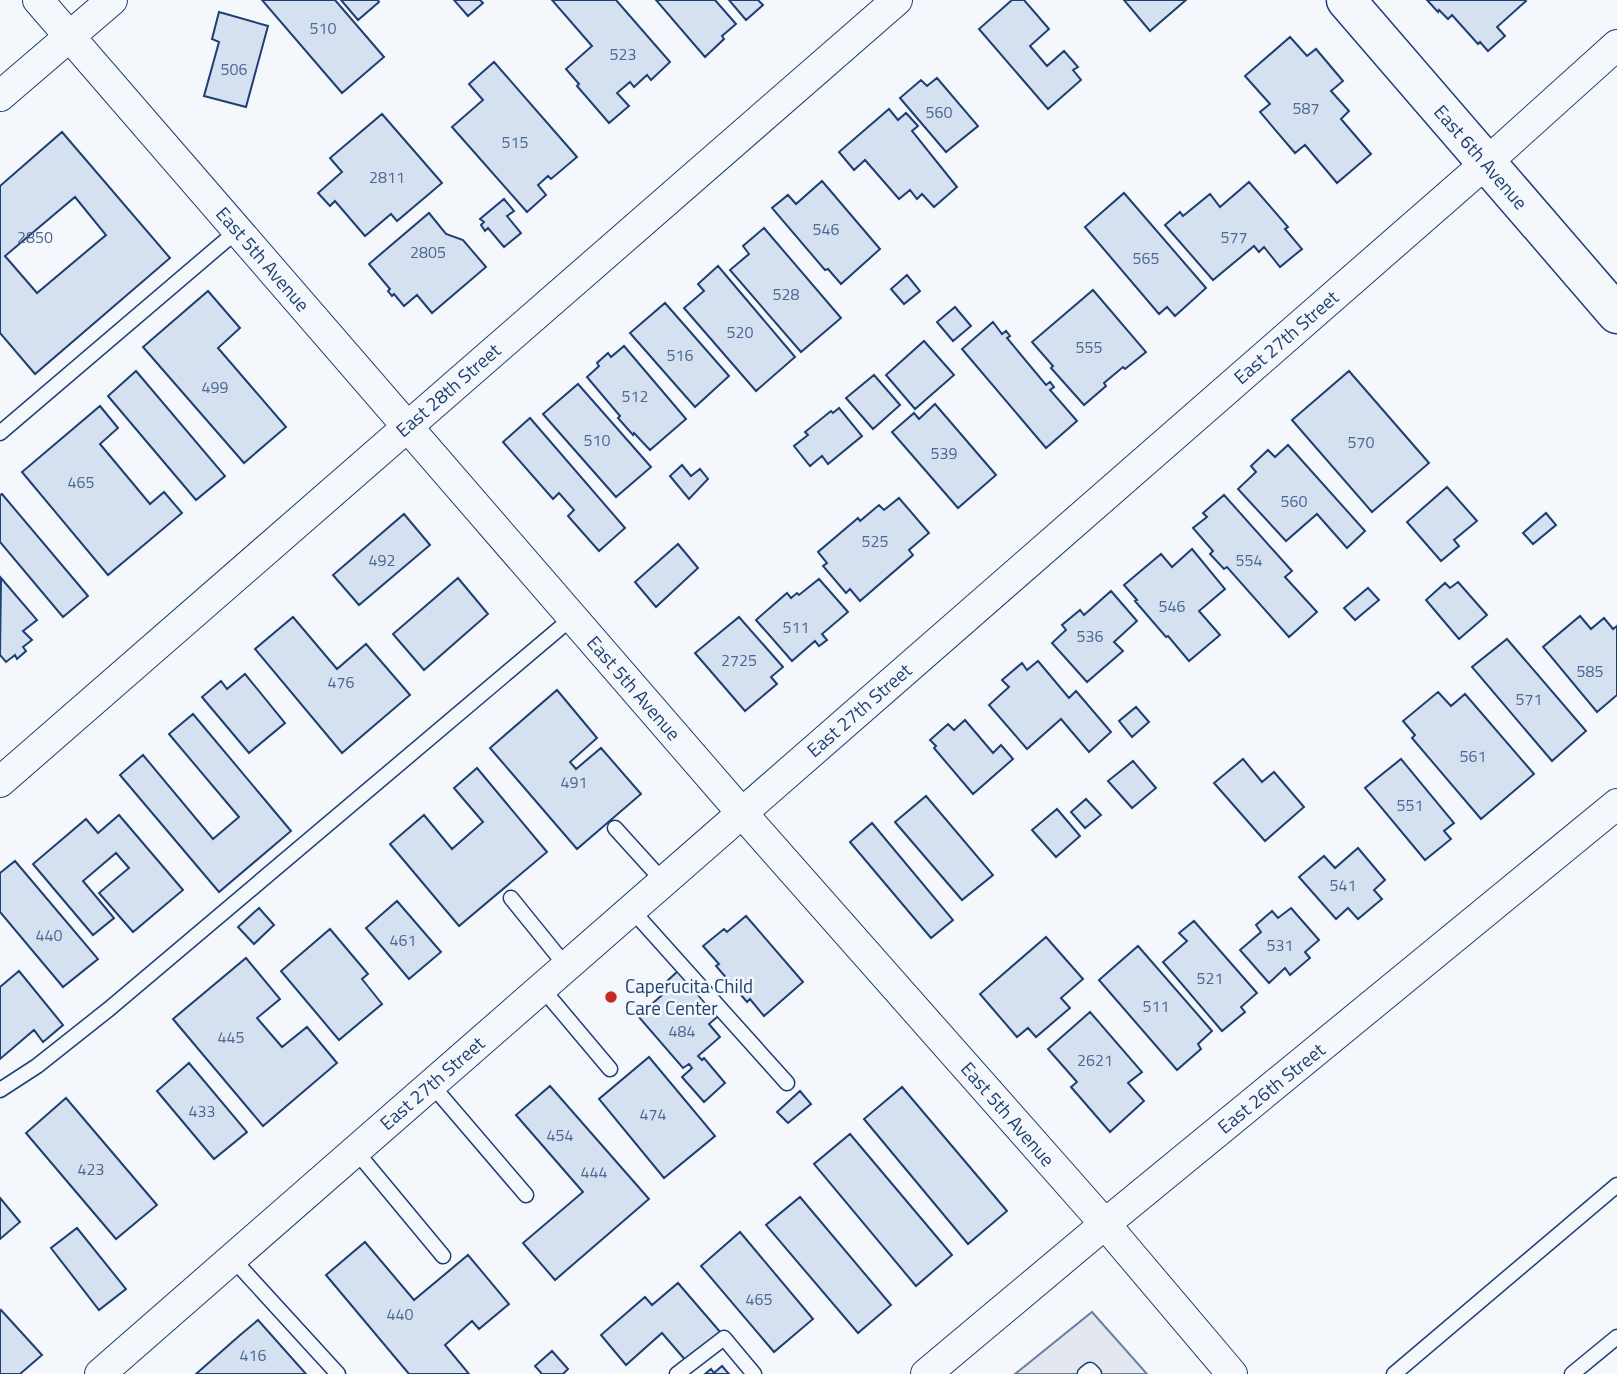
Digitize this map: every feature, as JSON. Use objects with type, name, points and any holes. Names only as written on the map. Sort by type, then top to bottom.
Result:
[{"type":"street","name":"East 5th Avenue","points":[[38,0],[741,812],[1105,1224],[1231,1374]]},
{"type":"street","points":[[0,96],[112,0]]},
{"type":"street","name":"East 28th Street","points":[[0,782],[897,0]]},
{"type":"street","name":"East 6th Avenue","points":[[1346,0],[1617,314]]},
{"type":"street","name":"East 27th Street","points":[[100,1374],[1486,163],[1617,45]]},
{"type":"street","name":"East 26th Street","points":[[926,1374],[1617,804]]},
{"type":"lane","points":[[0,433],[238,230]]},
{"type":"lane","points":[[0,1090],[37,1066],[109,1009],[573,617]]},
{"type":"lane","points":[[615,828],[663,881]]},
{"type":"lane","points":[[511,898],[566,966]]},
{"type":"lane","points":[[631,909],[787,1083]]},
{"type":"lane","points":[[541,987],[610,1069]]},
{"type":"lane","points":[[431,1084],[526,1195]]},
{"type":"lane","points":[[355,1150],[443,1256]]},
{"type":"lane","points":[[1394,1374],[1617,1185]]},
{"type":"lane","points":[[232,1258],[338,1374]]},
{"type":"lane","points":[[1573,1374],[1617,1336]]},
{"type":"lane","points":[[677,1374],[724,1338],[754,1374]]},
{"type":"lane","points":[[1085,1374],[1090,1370],[1094,1374]]},
{"type":"shaded area","points":[[1092,1312],[1147,1374],[1015,1374]]},
{"type":"building","points":[[262,0],[335,0],[384,57],[342,93]]},
{"type":"building","points":[[341,0],[378,0],[379,2],[358,20]]},
{"type":"building","points":[[454,0],[480,0],[483,3],[468,16]]},
{"type":"building","points":[[552,0],[616,0],[670,62],[651,80],[647,75],[634,87],[630,82],[617,93],[629,106],[609,123],[566,69],[592,46]]},
{"type":"building","points":[[656,0],[715,0],[736,24],[705,57]]},
{"type":"building","points":[[729,0],[758,0],[763,5],[746,20]]},
{"type":"building","points":[[1012,0],[1024,0],[1049,29],[1030,46],[1047,66],[1064,51],[1078,67],[1073,70],[1081,80],[1048,109],[979,29]]},
{"type":"building","points":[[1124,0],[1186,0],[1150,31]]},
{"type":"building","points":[[1427,0],[1526,1],[1497,27],[1505,36],[1488,51],[1480,42],[1478,44],[1452,15],[1448,19]]},
{"type":"building","points":[[219,12],[268,26],[246,107],[204,96],[219,42],[212,39]]},
{"type":"building","points":[[1290,37],[1307,56],[1316,49],[1343,81],[1331,91],[1349,111],[1341,119],[1371,154],[1337,183],[1305,145],[1295,153],[1260,112],[1270,104],[1245,76]]},
{"type":"building","points":[[494,62],[577,157],[551,179],[548,176],[538,185],[546,195],[527,212],[452,127],[483,100],[469,84]]},
{"type":"building","points":[[937,78],[978,126],[946,152],[900,98],[921,80],[927,86]]},
{"type":"building","points":[[889,109],[898,120],[906,113],[918,126],[912,131],[957,187],[934,207],[922,194],[917,199],[910,190],[899,199],[865,160],[854,170],[839,152]]},
{"type":"building","points":[[382,114],[442,183],[397,221],[391,214],[365,236],[335,201],[330,206],[318,193],[342,172],[330,158]]},
{"type":"building","points":[[62,132],[170,258],[35,374],[0,333],[0,186]],"holes":[[[75,197],[106,235],[37,293],[5,256]]]},
{"type":"building","points":[[822,181],[880,249],[841,284],[828,269],[825,270],[772,208],[788,195],[796,204]]},
{"type":"building","points":[[1249,182],[1288,227],[1285,229],[1302,249],[1280,267],[1264,247],[1259,252],[1254,246],[1213,280],[1165,225],[1180,212],[1183,216],[1210,194],[1220,207]]},
{"type":"building","points":[[1124,193],[1206,288],[1175,316],[1167,307],[1159,314],[1085,227]]},
{"type":"building","points":[[504,199],[514,211],[507,216],[521,233],[504,247],[488,228],[485,231],[481,225],[484,222],[480,219]]},
{"type":"building","points":[[429,213],[446,234],[463,240],[486,267],[432,313],[417,295],[404,306],[394,294],[392,296],[388,291],[390,289],[369,264]]},
{"type":"building","points":[[764,228],[841,318],[801,352],[730,270],[749,254],[743,246]]},
{"type":"building","points":[[718,266],[795,357],[756,391],[684,308],[704,291],[698,284]]},
{"type":"building","points":[[907,275],[920,291],[904,304],[891,289]]},
{"type":"building","points":[[1093,290],[1146,352],[1104,383],[1106,386],[1084,405],[1032,342]]},
{"type":"building","points":[[208,291],[240,328],[218,348],[286,427],[244,463],[143,347]]},
{"type":"building","points":[[665,303],[729,376],[695,407],[630,333]]},
{"type":"building","points":[[955,307],[971,326],[953,341],[937,322]]},
{"type":"building","points":[[993,322],[1002,334],[1006,331],[1010,336],[1007,338],[1046,385],[1050,382],[1054,387],[1050,390],[1077,421],[1046,448],[962,349]]},
{"type":"building","points":[[924,341],[954,375],[915,409],[886,375]]},
{"type":"building","points":[[624,346],[686,419],[650,450],[618,418],[620,416],[587,377],[608,353],[611,357]]},
{"type":"building","points":[[136,371],[225,476],[196,500],[108,396]]},
{"type":"building","points":[[1349,371],[1429,463],[1372,512],[1292,420]]},
{"type":"building","points":[[874,375],[900,405],[873,429],[846,398]]},
{"type":"building","points":[[578,384],[651,467],[616,497],[543,414]]},
{"type":"building","points":[[935,404],[996,475],[958,508],[892,432],[914,413],[919,419]]},
{"type":"building","points":[[100,406],[118,428],[100,444],[150,504],[164,492],[182,513],[108,575],[22,472]]},
{"type":"building","points":[[839,408],[862,436],[828,464],[822,456],[810,466],[794,446],[808,435],[805,432],[831,411],[833,413]]},
{"type":"building","points":[[530,418],[625,528],[599,551],[568,516],[574,510],[559,493],[553,499],[503,442]]},
{"type":"building","points":[[1288,445],[1365,531],[1347,548],[1317,514],[1286,541],[1238,489],[1256,472],[1251,466],[1268,450],[1275,457]]},
{"type":"building","points":[[682,465],[691,476],[700,469],[708,479],[689,499],[670,476]]},
{"type":"building","points":[[1447,487],[1477,521],[1454,540],[1459,546],[1441,561],[1407,522]]},
{"type":"building","points":[[2,494],[88,596],[63,617],[0,542]]},
{"type":"building","points":[[1224,495],[1292,571],[1285,577],[1317,612],[1289,637],[1227,567],[1224,569],[1210,554],[1213,551],[1193,528],[1207,517],[1203,513]]},
{"type":"building","points":[[899,498],[929,533],[909,550],[913,555],[860,601],[850,589],[846,593],[823,566],[827,563],[818,552],[858,518],[860,521],[879,505],[884,510]]},
{"type":"building","points":[[1546,513],[1556,525],[1533,544],[1523,533]]},
{"type":"building","points":[[404,514],[430,545],[359,605],[333,575]]},
{"type":"building","points":[[678,544],[698,568],[656,607],[635,582]]},
{"type":"building","points":[[1192,549],[1225,589],[1199,611],[1220,635],[1189,661],[1124,585],[1161,554],[1172,567]]},
{"type":"building","points":[[1,578],[37,620],[23,631],[32,640],[23,647],[26,651],[17,659],[15,655],[6,662],[0,655]]},
{"type":"building","points":[[458,578],[488,614],[424,670],[393,634]]},
{"type":"building","points":[[819,579],[848,612],[822,634],[827,640],[819,646],[815,641],[792,661],[756,620],[787,593],[791,598],[797,593],[799,595]]},
{"type":"building","points":[[1458,582],[1487,615],[1459,639],[1426,600],[1445,583],[1450,588]]},
{"type":"building","points":[[1368,588],[1379,600],[1355,620],[1344,608]]},
{"type":"building","points":[[1111,591],[1137,621],[1114,642],[1123,651],[1087,682],[1052,643],[1066,630],[1062,625],[1080,610],[1084,615]]},
{"type":"building","points":[[1580,616],[1591,629],[1604,618],[1613,629],[1617,626],[1617,695],[1597,712],[1543,647]]},
{"type":"building","points":[[293,617],[337,669],[366,644],[410,695],[342,753],[255,649]]},
{"type":"building","points":[[739,617],[783,667],[771,677],[777,684],[745,711],[695,653]]},
{"type":"building","points":[[1507,639],[1586,731],[1552,761],[1472,667]]},
{"type":"building","points":[[1038,661],[1069,698],[1076,691],[1111,732],[1089,752],[1061,719],[1027,749],[989,705],[1009,687],[1002,680],[1022,663],[1027,670]]},
{"type":"building","points":[[245,674],[285,723],[249,753],[202,697],[221,681],[227,689]]},
{"type":"building","points":[[557,690],[597,738],[570,762],[576,769],[601,748],[641,794],[577,849],[490,748]]},
{"type":"building","points":[[1438,692],[1451,706],[1465,694],[1534,774],[1481,819],[1412,738],[1415,735],[1403,721]]},
{"type":"building","points":[[1136,707],[1149,722],[1132,737],[1119,721]]},
{"type":"building","points":[[193,714],[291,831],[219,892],[120,775],[143,755],[213,839],[239,817],[169,734]]},
{"type":"building","points":[[965,720],[993,753],[1001,745],[1013,759],[973,794],[930,740],[948,724],[954,730]]},
{"type":"building","points":[[1243,759],[1262,782],[1274,772],[1304,807],[1265,841],[1214,783]]},
{"type":"building","points":[[1401,759],[1454,823],[1444,831],[1451,839],[1425,860],[1365,788]]},
{"type":"building","points":[[1133,761],[1156,788],[1132,808],[1108,781]]},
{"type":"building","points":[[477,768],[547,852],[459,926],[390,844],[424,815],[452,849],[483,822],[454,788]]},
{"type":"building","points":[[926,796],[993,875],[962,900],[895,822]]},
{"type":"building","points":[[1086,799],[1101,815],[1085,828],[1071,812]]},
{"type":"building","points":[[1057,809],[1080,836],[1056,857],[1032,830]]},
{"type":"building","points":[[119,815],[183,890],[133,932],[99,893],[129,868],[116,853],[83,881],[114,918],[93,935],[33,864],[86,819],[98,833]]},
{"type":"building","points":[[872,823],[953,920],[931,938],[850,842]]},
{"type":"building","points":[[1358,848],[1385,880],[1374,890],[1382,899],[1358,919],[1348,908],[1336,919],[1299,877],[1324,856],[1335,868]]},
{"type":"building","points":[[15,861],[98,959],[63,987],[0,912],[0,873]]},
{"type":"building","points":[[397,901],[441,952],[409,979],[366,928]]},
{"type":"building","points":[[259,908],[274,925],[254,944],[238,927]]},
{"type":"building","points":[[1291,908],[1319,940],[1305,952],[1310,958],[1290,975],[1285,968],[1269,983],[1240,950],[1261,932],[1256,925],[1272,911],[1278,918]]},
{"type":"building","points":[[746,916],[803,982],[764,1016],[750,999],[747,1002],[716,966],[719,964],[703,946],[724,929],[727,932]]},
{"type":"building","points":[[1194,921],[1257,993],[1241,1007],[1245,1012],[1222,1031],[1163,962],[1187,941],[1179,933]]},
{"type":"building","points":[[330,929],[368,974],[362,979],[382,1004],[339,1040],[281,971]]},
{"type":"building","points":[[1046,937],[1083,979],[1061,998],[1070,1008],[1036,1037],[1028,1028],[1017,1037],[980,994]]},
{"type":"building","points":[[1138,946],[1212,1031],[1198,1044],[1201,1049],[1177,1070],[1099,980]]},
{"type":"building","points":[[246,958],[280,999],[257,1018],[282,1047],[307,1027],[337,1063],[263,1126],[173,1019]]},
{"type":"building","points":[[679,970],[723,1012],[709,1024],[720,1037],[698,1056],[702,1060],[704,1058],[725,1083],[704,1102],[682,1077],[692,1068],[689,1064],[683,1068],[638,1016],[669,989],[665,983]]},
{"type":"building","points":[[19,971],[63,1025],[43,1042],[34,1030],[0,1059],[0,987]]},
{"type":"building","points":[[1090,1012],[1142,1072],[1128,1083],[1144,1101],[1110,1132],[1071,1087],[1077,1082],[1048,1049]]},
{"type":"building","points":[[649,1057],[715,1136],[664,1178],[599,1099]]},
{"type":"building","points":[[189,1063],[247,1132],[214,1159],[157,1091]]},
{"type":"building","points":[[550,1086],[649,1199],[555,1280],[523,1243],[583,1192],[516,1115]]},
{"type":"building","points":[[902,1087],[1007,1211],[968,1244],[864,1119]]},
{"type":"building","points":[[800,1091],[811,1104],[788,1123],[777,1112]]},
{"type":"building","points":[[66,1098],[157,1205],[116,1239],[26,1133]]},
{"type":"building","points":[[850,1134],[952,1255],[916,1286],[814,1164]]},
{"type":"building","points":[[800,1197],[891,1305],[858,1333],[766,1225]]},
{"type":"building","points":[[0,1198],[20,1222],[0,1239]]},
{"type":"building","points":[[77,1228],[126,1289],[99,1310],[51,1248]]},
{"type":"building","points":[[740,1232],[813,1319],[774,1352],[701,1266]]},
{"type":"building","points":[[365,1242],[414,1300],[468,1255],[509,1304],[479,1329],[472,1321],[445,1345],[469,1374],[409,1374],[326,1275]]},
{"type":"building","points":[[678,1283],[721,1333],[687,1362],[662,1333],[626,1365],[601,1335],[645,1297],[652,1305]]},
{"type":"building","points":[[1,1310],[42,1355],[20,1374],[0,1374]]},
{"type":"building","points":[[258,1320],[306,1374],[196,1374],[239,1336]]},
{"type":"building","points":[[552,1351],[568,1369],[563,1374],[542,1374],[535,1366]]},
{"type":"building","points":[[722,1366],[729,1374],[705,1374],[711,1369],[714,1373]]},
{"type":"place","name":"Caperucita Child Care Center","points":[[611,997]]}]
